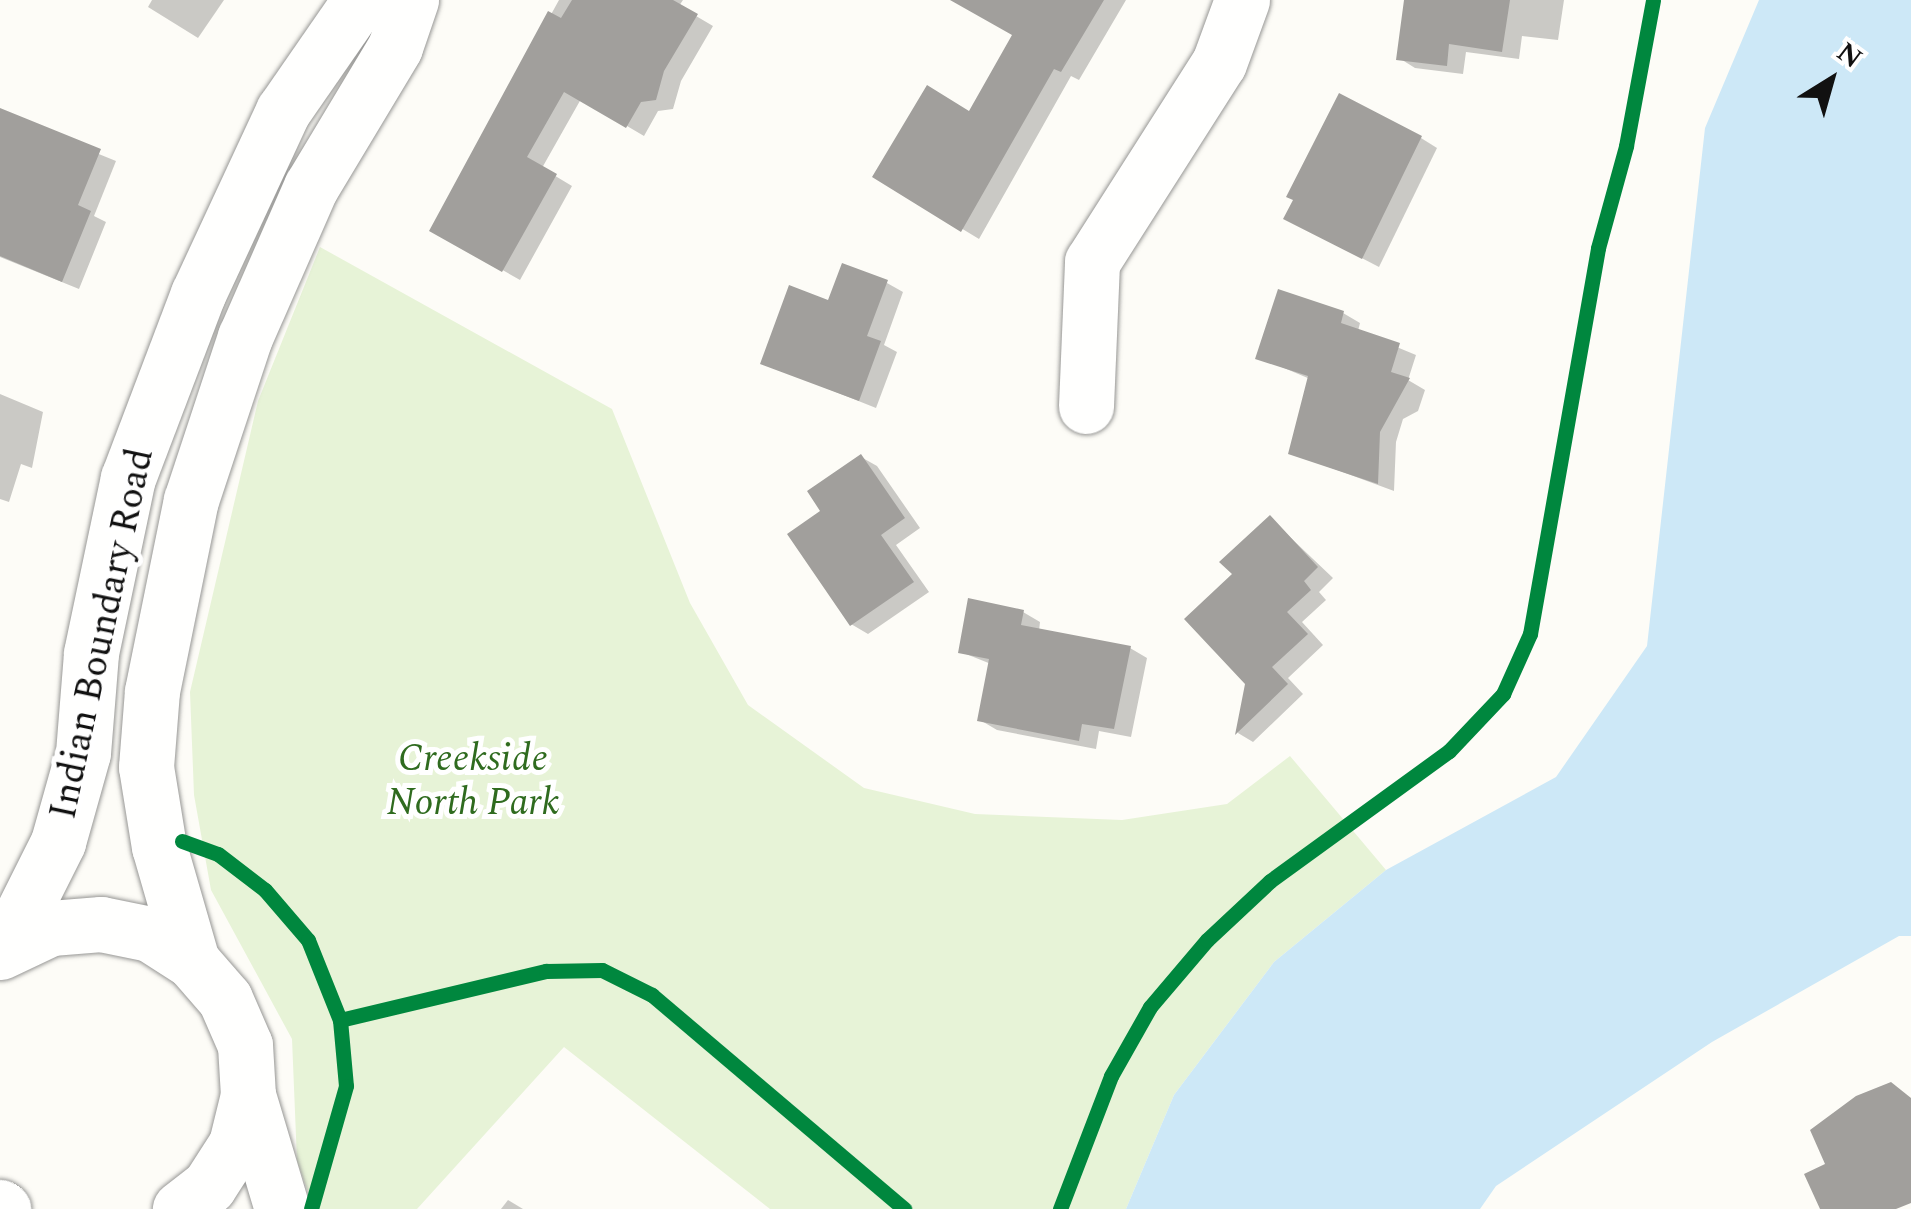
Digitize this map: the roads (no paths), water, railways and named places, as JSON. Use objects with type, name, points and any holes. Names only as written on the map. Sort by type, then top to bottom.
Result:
[{"type":"street","name":"Indian Boundary Road","points":[[2,950],[58,842],[83,753],[91,654],[128,478],[198,294],[283,111],[360,0]]},
{"type":"street","name":"Indian Boundary Road","points":[[192,961],[158,847],[146,766],[152,691],[191,500],[245,336],[311,187],[395,48],[411,0]]},
{"type":"street","points":[[1086,406],[1092,262],[1219,62],[1242,0]]},
{"type":"street","points":[[2,950],[51,928],[101,924],[150,934],[192,961],[232,1015],[245,1046],[248,1095],[282,1209]]},
{"type":"street","points":[[180,1209],[209,1186],[236,1144],[248,1095]]},
{"type":"water","points":[[1759,0],[1911,0],[1911,936],[1899,936],[1712,1042],[1496,1186],[1480,1209],[1126,1209],[1174,1095],[1274,962],[1386,870],[1556,777],[1647,646],[1705,128]]},
{"type":"park label","name":"Creekside North Park","points":[[473,782]]}]
